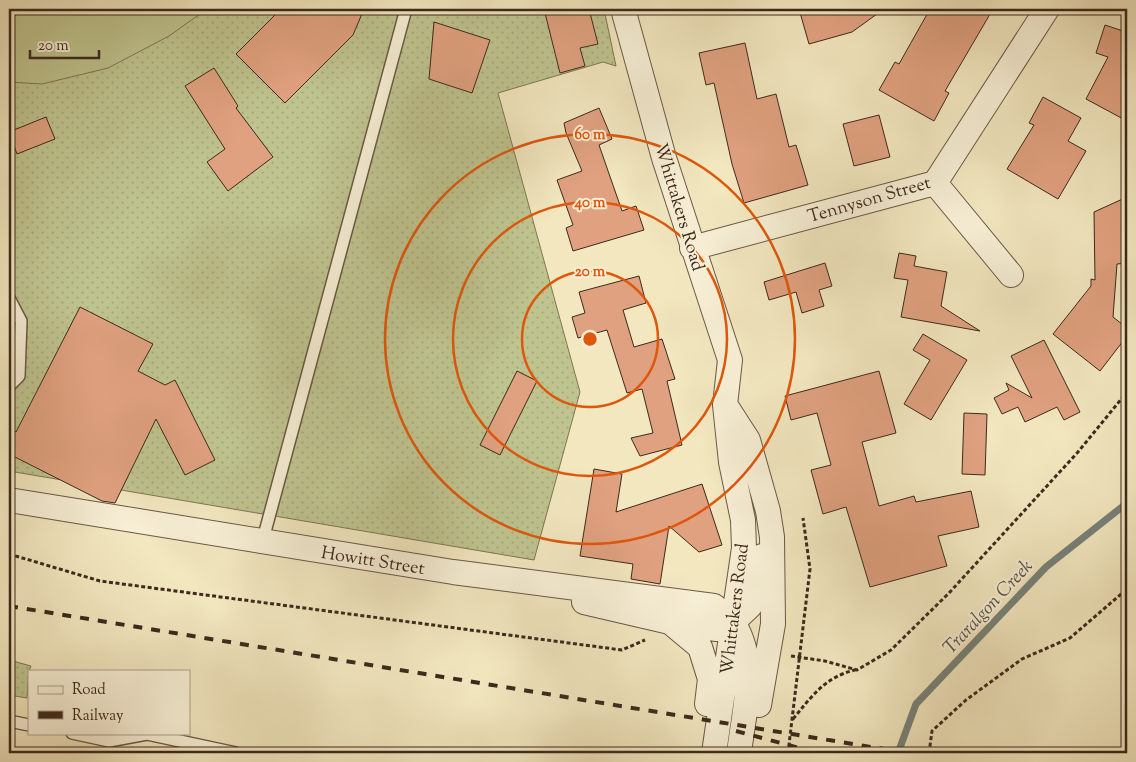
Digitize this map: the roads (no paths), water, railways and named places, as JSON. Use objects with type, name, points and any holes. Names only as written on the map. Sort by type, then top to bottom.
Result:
[{"type":"street","name":"Whittakers Road","points":[[623,9],[664,158],[730,360],[725,405],[730,462],[743,520],[744,548],[714,753]]},
{"type":"street","name":"Tennyson Street","points":[[692,248],[936,183],[1047,9]]},
{"type":"street","points":[[936,183],[1011,276]]},
{"type":"street","name":"Whittakers Road","points":[[725,405],[748,440],[768,511],[772,537],[773,624],[752,753]]},
{"type":"street","name":"Howitt Street","points":[[9,500],[262,543],[453,572],[714,606]]},
{"type":"street","points":[[661,629],[717,628],[733,622],[750,606],[761,557],[772,537]]},
{"type":"street","points":[[739,753],[748,691],[748,669],[740,638],[733,622],[714,606],[741,569]]},
{"type":"street","points":[[453,572],[661,629],[700,647],[710,679],[700,753]]},
{"type":"lane","points":[[262,543],[406,9]]},
{"type":"lane","points":[[9,298],[21,322],[19,376],[9,386]]},
{"type":"lane","points":[[9,720],[28,724]]},
{"type":"lane","points":[[77,734],[109,741],[147,734],[236,753]]},
{"type":"waterway","name":"Traralgon Creek","points":[[898,753],[916,704],[1046,567],[1127,503]]},
{"type":"railway","points":[[9,606],[908,753]]},
{"type":"railway","points":[[736,731],[818,753]]}]
